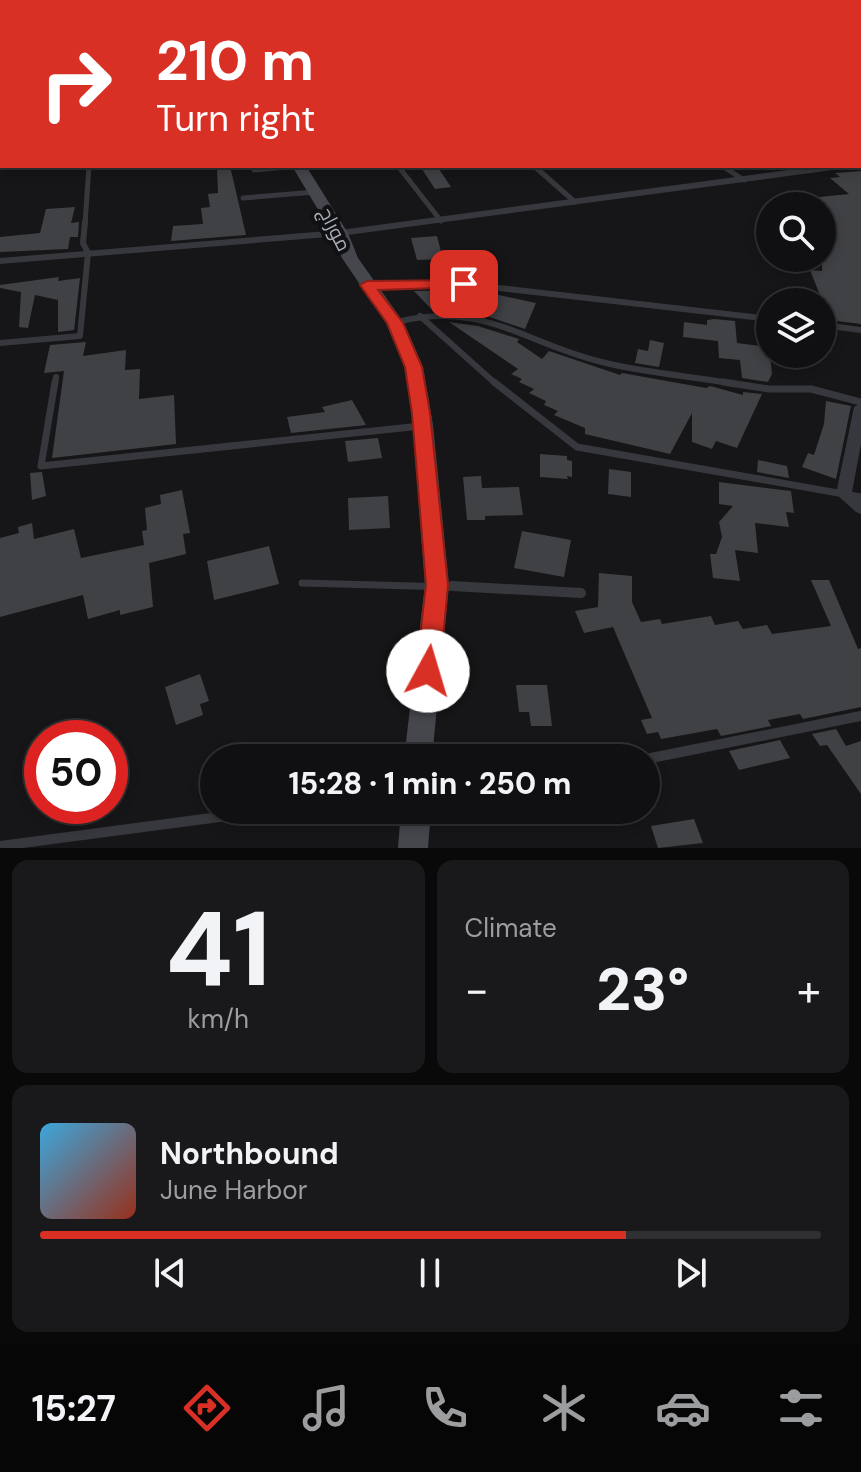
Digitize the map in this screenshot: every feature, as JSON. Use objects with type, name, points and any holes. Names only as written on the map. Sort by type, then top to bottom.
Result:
[{"type":"main road","name":"موراج","points":[[300,168],[367,285],[395,323],[414,367],[423,425],[437,585],[420,744]]},
{"type":"main road","points":[[413,848],[415,824]]},
{"type":"street","points":[[0,261],[340,233],[826,168]]},
{"type":"street","points":[[861,404],[844,494],[861,508]]},
{"type":"lane","points":[[0,343],[80,336],[88,253],[83,243],[89,168]]},
{"type":"lane","points":[[254,170],[276,168]]},
{"type":"lane","points":[[400,168],[441,221]]},
{"type":"lane","points":[[536,168],[575,202]]},
{"type":"lane","points":[[725,168],[744,180]]},
{"type":"lane","points":[[243,198],[316,192]]},
{"type":"lane","points":[[367,285],[464,284],[756,317]]},
{"type":"lane","points":[[395,323],[420,316],[481,318],[601,362],[769,389],[811,389],[861,404]]},
{"type":"lane","points":[[420,316],[512,398],[577,447],[861,497]]},
{"type":"lane","points":[[836,327],[861,330]]},
{"type":"lane","points":[[56,377],[41,466],[423,425]]},
{"type":"lane","points":[[302,583],[437,585],[581,593]]},
{"type":"lane","points":[[660,756],[861,716]]},
{"type":"lane","points":[[0,846],[200,820]]},
{"type":"building","points":[[217,168],[230,168],[246,235],[171,241],[173,226],[203,224],[201,208],[210,207],[208,194],[218,193]]},
{"type":"building","points":[[421,168],[438,168],[451,187],[435,189]]},
{"type":"building","points":[[861,171],[861,324],[836,321],[836,288],[817,288],[811,272],[836,272],[836,195],[849,194],[830,178],[840,177],[835,173]]},
{"type":"building","points":[[75,207],[71,223],[79,222],[78,237],[70,237],[68,249],[0,252],[0,237],[40,233],[46,209]]},
{"type":"building","points":[[437,236],[443,259],[417,260],[411,238]]},
{"type":"building","points":[[59,277],[58,281],[80,278],[74,330],[58,332],[58,300],[35,295],[28,328],[19,327],[21,292],[0,288],[0,285]]},
{"type":"building","points":[[464,290],[536,303],[525,329],[481,314],[433,311],[414,291]]},
{"type":"building","points":[[707,320],[735,321],[737,343],[756,345],[756,368],[771,368],[768,382],[742,378],[740,360],[719,358],[718,341],[683,337],[684,322],[707,325]]},
{"type":"building","points":[[449,322],[478,326],[519,339],[517,342],[542,359],[549,351],[620,375],[706,388],[710,386],[743,395],[743,392],[762,394],[737,448],[716,441],[712,449],[692,442],[692,413],[670,454],[585,434],[585,428],[554,415],[558,411],[529,393],[534,389],[511,374],[518,369]]},
{"type":"building","points":[[650,340],[664,343],[659,367],[635,363],[638,349],[648,351]]},
{"type":"building","points":[[86,342],[83,356],[126,350],[125,370],[140,369],[139,399],[174,395],[176,444],[52,458],[64,371],[44,373],[50,345]]},
{"type":"building","points":[[352,400],[366,425],[291,433],[287,417],[325,412],[322,407]]},
{"type":"building","points":[[826,401],[851,406],[836,479],[802,467],[808,453],[814,455],[824,424]]},
{"type":"building","points":[[378,438],[382,458],[348,462],[345,441]]},
{"type":"building","points":[[540,454],[567,456],[567,460],[572,461],[572,477],[540,477]]},
{"type":"building","points":[[758,460],[787,466],[789,478],[757,472]]},
{"type":"building","points":[[609,469],[631,472],[631,497],[608,494]]},
{"type":"building","points":[[42,472],[46,496],[32,500],[30,473]]},
{"type":"building","points":[[481,476],[482,488],[519,487],[523,515],[467,520],[463,477]]},
{"type":"building","points":[[719,482],[791,491],[794,513],[786,512],[789,527],[755,523],[758,553],[735,550],[740,581],[713,578],[710,554],[716,554],[722,537],[719,522],[733,506],[719,504]]},
{"type":"building","points":[[182,490],[190,533],[183,534],[186,554],[149,563],[153,607],[120,615],[120,610],[88,619],[83,595],[0,617],[0,538],[19,533],[18,527],[32,523],[34,539],[74,529],[81,558],[144,545],[142,531],[147,530],[145,508],[161,504],[160,495]]},
{"type":"building","points":[[388,496],[390,528],[349,530],[348,498]]},
{"type":"building","points":[[522,531],[571,540],[564,577],[514,568]]},
{"type":"building","points":[[269,546],[279,584],[214,600],[207,561]]},
{"type":"building","points":[[599,573],[632,576],[632,602],[641,622],[660,619],[662,624],[711,616],[715,625],[738,621],[743,629],[767,625],[772,634],[831,626],[811,580],[829,580],[858,649],[861,648],[861,707],[803,719],[800,714],[768,720],[771,726],[721,736],[717,729],[661,739],[658,732],[647,734],[641,720],[652,718],[613,627],[584,633],[575,611],[598,607]]},
{"type":"building","points":[[200,674],[209,701],[200,704],[203,715],[176,725],[165,687]]},
{"type":"building","points":[[516,685],[547,685],[552,726],[531,726],[529,712],[519,712]]},
{"type":"building","points":[[836,729],[846,746],[861,741],[861,794],[827,745],[820,746],[812,734]]},
{"type":"building","points":[[780,740],[790,758],[739,770],[729,751]]},
{"type":"building","points":[[694,819],[703,843],[658,848],[651,826]]},
{"type":"route","points":[[428,671],[437,585],[423,425],[414,367],[395,323],[367,285],[464,284]]}]
